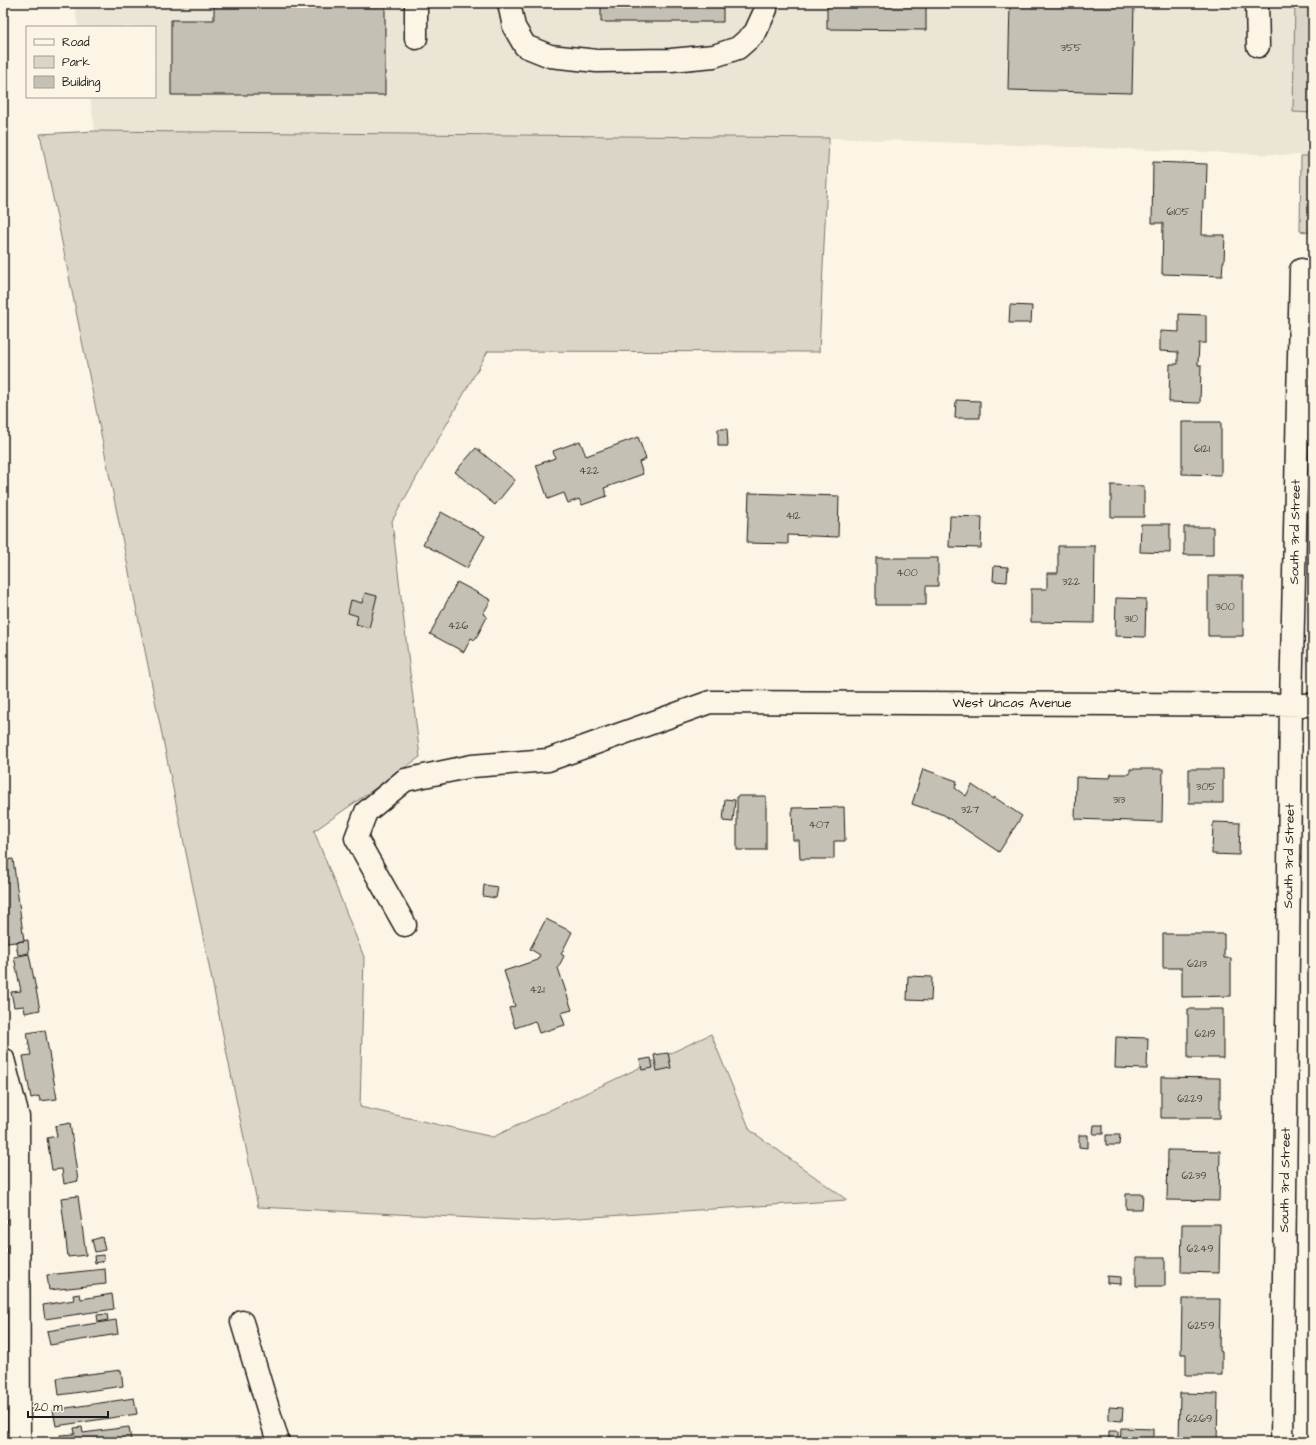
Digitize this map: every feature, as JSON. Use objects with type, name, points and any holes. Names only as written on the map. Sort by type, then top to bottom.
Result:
[{"type":"street","points":[[416,3],[416,38]]},
{"type":"street","points":[[509,3],[514,27],[525,46],[550,56],[597,61],[671,60],[714,56],[738,48],[755,32],[766,9],[766,3]]},
{"type":"street","points":[[1257,3],[1258,46]]},
{"type":"street","name":"South 3rd Street","points":[[1282,1442],[1291,705],[1301,270]]},
{"type":"street","name":"West Uncas Avenue","points":[[405,925],[356,838],[366,812],[405,780],[472,766],[548,760],[710,702],[1313,705]]},
{"type":"street","points":[[3,1059],[18,1117],[19,1442]]},
{"type":"street","points":[[242,1322],[278,1442]]},
{"type":"shaded area","points":[[74,3],[1313,3],[1313,156],[829,138],[95,131],[90,98],[156,98],[156,26],[78,26]]},
{"type":"green space","points":[[1295,3],[1313,3],[1313,113],[1293,112]]},
{"type":"green space","points":[[95,131],[829,138],[819,352],[488,351],[392,521],[420,757],[314,831],[364,957],[360,1107],[493,1137],[711,1034],[750,1130],[847,1200],[534,1221],[258,1207],[40,134]]},
{"type":"green space","points":[[1301,156],[1313,156],[1313,233],[1300,231]]},
{"type":"building","points":[[214,3],[385,3],[385,95],[171,95],[171,20],[214,20]]},
{"type":"building","points":[[601,3],[723,3],[723,22],[601,22]]},
{"type":"building","points":[[827,3],[926,3],[926,30],[827,29]]},
{"type":"building","points":[[1010,3],[1134,3],[1132,93],[1008,90]]},
{"type":"building","points":[[1153,162],[1207,164],[1206,200],[1203,200],[1202,235],[1225,235],[1222,276],[1162,274],[1163,223],[1152,223]]},
{"type":"building","points":[[1010,305],[1032,306],[1031,323],[1009,323]]},
{"type":"building","points":[[1179,314],[1206,315],[1206,343],[1199,343],[1198,365],[1201,365],[1200,403],[1169,402],[1170,364],[1178,364],[1178,352],[1160,351],[1160,331],[1179,332]]},
{"type":"building","points":[[956,400],[980,401],[980,418],[955,418]]},
{"type":"building","points":[[1182,422],[1221,422],[1221,475],[1182,474]]},
{"type":"building","points":[[718,429],[727,429],[728,446],[718,446]]},
{"type":"building","points":[[638,437],[646,459],[639,462],[643,474],[604,488],[607,496],[582,505],[579,499],[568,503],[564,493],[548,499],[536,465],[555,458],[553,451],[580,441],[586,456]]},
{"type":"building","points":[[476,448],[515,480],[495,505],[455,472]]},
{"type":"building","points":[[1111,485],[1144,486],[1144,517],[1111,517]]},
{"type":"building","points":[[749,493],[839,496],[838,537],[788,535],[788,544],[747,543]]},
{"type":"building","points":[[441,512],[485,536],[467,568],[423,544]]},
{"type":"building","points":[[950,516],[982,517],[981,548],[949,547]]},
{"type":"building","points":[[1141,524],[1170,524],[1170,553],[1140,552]]},
{"type":"building","points":[[1184,527],[1213,527],[1213,555],[1184,555]]},
{"type":"building","points":[[1058,546],[1095,546],[1094,623],[1031,622],[1031,589],[1047,589],[1047,573],[1058,573]]},
{"type":"building","points":[[876,558],[938,558],[938,586],[926,586],[926,605],[876,605]]},
{"type":"building","points":[[994,566],[1008,567],[1007,582],[993,581]]},
{"type":"building","points":[[1208,576],[1243,576],[1243,636],[1208,636]]},
{"type":"building","points":[[457,582],[491,600],[483,614],[487,617],[475,640],[471,638],[464,652],[430,634]]},
{"type":"building","points":[[365,593],[377,596],[369,628],[356,624],[358,616],[348,613],[351,600],[362,603]]},
{"type":"building","points":[[1116,598],[1146,599],[1145,637],[1115,636]]},
{"type":"building","points":[[923,769],[957,781],[955,788],[966,796],[972,785],[993,799],[994,797],[1022,816],[999,852],[944,815],[912,804]]},
{"type":"building","points":[[1130,769],[1163,769],[1162,822],[1075,819],[1076,777],[1110,778],[1111,774],[1130,774]]},
{"type":"building","points":[[1189,769],[1223,769],[1223,803],[1189,803]]},
{"type":"building","points":[[737,796],[766,796],[766,850],[737,850]]},
{"type":"building","points":[[725,799],[735,800],[733,822],[723,821]]},
{"type":"building","points":[[844,807],[845,841],[834,841],[834,859],[800,859],[799,840],[793,840],[792,808]]},
{"type":"building","points":[[1213,822],[1240,823],[1239,855],[1212,854]]},
{"type":"building","points":[[13,859],[24,941],[7,943],[3,927],[3,860]]},
{"type":"building","points":[[484,885],[498,887],[496,898],[483,896]]},
{"type":"building","points":[[546,919],[572,932],[561,954],[564,956],[558,968],[572,1010],[561,1013],[565,1025],[539,1033],[535,1021],[515,1028],[509,1008],[515,1006],[504,971],[537,960],[540,955],[530,949]]},
{"type":"building","points":[[1163,934],[1224,934],[1224,958],[1231,958],[1231,996],[1182,997],[1182,968],[1163,968]]},
{"type":"building","points":[[28,940],[29,953],[18,955],[16,942]]},
{"type":"building","points":[[29,954],[40,1010],[25,1013],[24,1006],[14,1007],[11,992],[21,991],[14,957]]},
{"type":"building","points":[[908,976],[932,977],[931,1001],[907,1000]]},
{"type":"building","points":[[1188,1009],[1223,1009],[1223,1058],[1188,1058]]},
{"type":"building","points":[[45,1030],[57,1099],[40,1101],[39,1096],[31,1098],[23,1056],[31,1055],[27,1033]]},
{"type":"building","points":[[1116,1037],[1148,1038],[1147,1069],[1115,1068]]},
{"type":"building","points":[[668,1053],[671,1068],[657,1071],[654,1055]]},
{"type":"building","points":[[651,1058],[653,1068],[642,1070],[640,1060]]},
{"type":"building","points":[[1161,1077],[1220,1078],[1220,1118],[1161,1118]]},
{"type":"building","points":[[70,1123],[78,1181],[64,1184],[62,1169],[52,1170],[47,1138],[57,1136],[55,1126]]},
{"type":"building","points":[[1094,1125],[1103,1125],[1103,1134],[1093,1134]]},
{"type":"building","points":[[1079,1135],[1088,1135],[1088,1148],[1079,1147]]},
{"type":"building","points":[[1106,1135],[1120,1135],[1119,1145],[1106,1145]]},
{"type":"building","points":[[1168,1150],[1220,1151],[1219,1201],[1167,1200]]},
{"type":"building","points":[[1126,1194],[1143,1194],[1142,1209],[1126,1209]]},
{"type":"building","points":[[78,1196],[86,1255],[68,1257],[61,1198]]},
{"type":"building","points":[[1182,1224],[1220,1224],[1219,1273],[1181,1272]]},
{"type":"building","points":[[102,1237],[105,1250],[95,1252],[92,1240]]},
{"type":"building","points":[[103,1255],[104,1261],[95,1263],[94,1256]]},
{"type":"building","points":[[1136,1257],[1165,1257],[1165,1286],[1136,1286]]},
{"type":"building","points":[[105,1269],[106,1284],[49,1290],[47,1275]]},
{"type":"building","points":[[1107,1276],[1121,1277],[1121,1284],[1107,1283]]},
{"type":"building","points":[[80,1294],[81,1299],[112,1294],[114,1309],[45,1319],[43,1305],[74,1300],[73,1295]]},
{"type":"building","points":[[1182,1299],[1220,1299],[1219,1351],[1222,1352],[1222,1375],[1186,1375],[1186,1354],[1181,1354]]},
{"type":"building","points":[[107,1314],[108,1320],[98,1322],[97,1315]]},
{"type":"building","points":[[116,1320],[118,1334],[50,1345],[47,1331]]},
{"type":"building","points":[[121,1370],[123,1386],[59,1395],[57,1378]]},
{"type":"building","points":[[1180,1393],[1218,1394],[1217,1442],[1179,1442]]},
{"type":"building","points":[[134,1398],[137,1414],[56,1426],[53,1410]]},
{"type":"building","points":[[1109,1407],[1123,1408],[1122,1421],[1109,1420]]},
{"type":"building","points":[[82,1427],[83,1433],[129,1427],[131,1441],[61,1442],[60,1435],[75,1434],[74,1428]]},
{"type":"building","points":[[1121,1428],[1153,1429],[1153,1442],[1120,1442]]},
{"type":"building","points":[[1109,1431],[1118,1431],[1118,1442],[1109,1442]]}]
